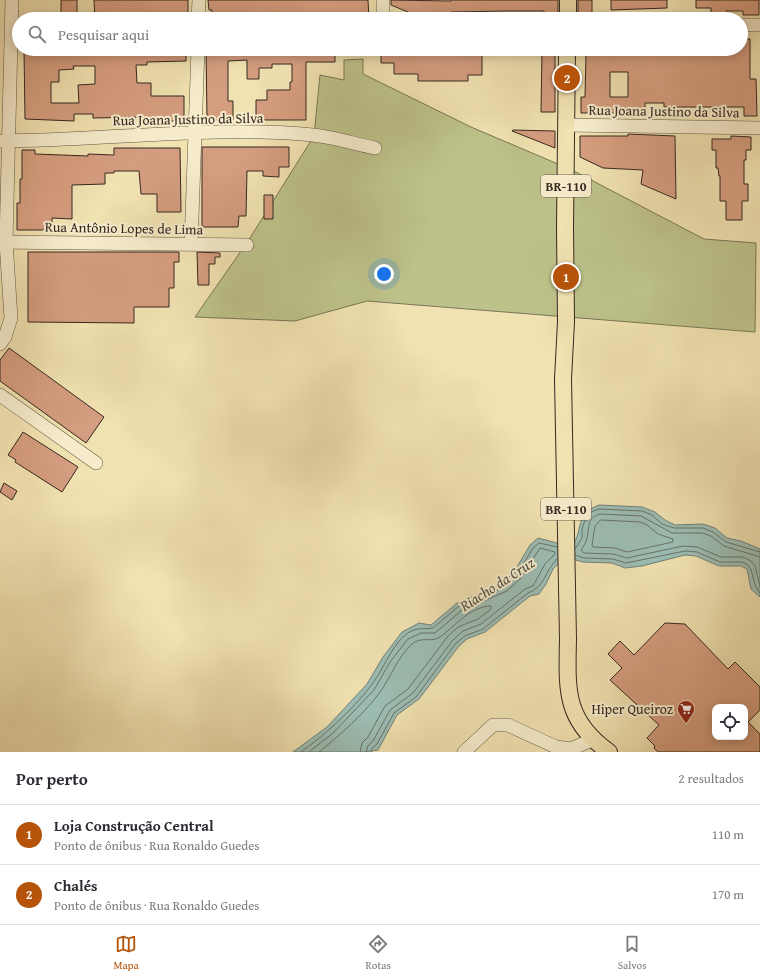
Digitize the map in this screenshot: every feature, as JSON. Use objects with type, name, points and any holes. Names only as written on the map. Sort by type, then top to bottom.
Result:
[{"type":"main road","points":[[568,0],[568,12]]},
{"type":"main road","name":"BR-110","points":[[567,56],[565,227],[566,322],[563,379],[568,639],[567,677],[573,712],[594,739],[609,752]]},
{"type":"street","points":[[0,344],[5,337],[11,318],[3,242],[5,140],[12,0]]},
{"type":"street","points":[[198,12],[199,0]]},
{"type":"street","points":[[383,0],[383,12]]},
{"type":"street","points":[[748,25],[760,25]]},
{"type":"street","points":[[191,245],[198,56]]},
{"type":"street","name":"Rua Joana Justino da Silva","points":[[567,125],[760,128]]},
{"type":"street","name":"Rua Joana Justino da Silva","points":[[5,140],[232,132],[315,135],[375,148]]},
{"type":"street","name":"Rua Antônio Lopes de Lima","points":[[3,242],[247,245]]},
{"type":"street","points":[[0,394],[96,463]]},
{"type":"street","points":[[464,752],[493,724],[508,725],[556,747],[572,749],[594,739]]},
{"type":"green space","points":[[363,59],[363,74],[471,127],[572,170],[704,239],[756,243],[755,332],[367,301],[295,321],[195,317],[248,241],[314,136],[320,75],[344,80],[344,60]]},
{"type":"water","points":[[599,505],[642,507],[655,512],[665,520],[675,525],[703,524],[715,528],[727,538],[741,541],[760,549],[760,597],[751,589],[747,569],[741,566],[719,566],[696,556],[685,555],[642,566],[625,568],[612,563],[583,562],[572,559],[560,562],[553,569],[546,584],[539,594],[530,596],[485,632],[467,639],[459,646],[419,699],[397,715],[378,750],[365,752],[293,752],[327,727],[367,684],[383,657],[402,632],[419,623],[431,625],[457,603],[502,584],[514,572],[530,545],[538,538],[572,547],[576,540],[583,517],[591,509]]},
{"type":"building","points":[[61,0],[77,0],[77,12],[61,12]]},
{"type":"building","points":[[94,0],[188,0],[188,12],[95,12]]},
{"type":"building","points":[[208,0],[368,0],[369,12],[212,12],[212,10],[209,10]]},
{"type":"building","points":[[391,0],[558,0],[558,12],[408,12],[391,5]]},
{"type":"building","points":[[578,0],[592,0],[592,12],[578,12]]},
{"type":"building","points":[[611,0],[667,0],[667,8],[611,10]]},
{"type":"building","points":[[696,0],[759,0],[759,15],[748,15],[748,12],[743,11],[711,12],[711,8],[696,8]]},
{"type":"building","points":[[748,39],[750,39],[750,79],[756,79],[757,116],[744,116],[744,107],[664,107],[664,103],[645,103],[645,113],[581,113],[581,97],[585,97],[586,56],[748,56]],"holes":[[[610,72],[628,72],[628,97],[610,97]]]},
{"type":"building","points":[[24,56],[186,56],[186,61],[147,62],[147,65],[136,65],[137,83],[151,83],[151,96],[184,96],[184,121],[143,121],[143,117],[93,118],[93,114],[74,114],[74,121],[25,119]],"holes":[[[73,66],[95,66],[95,84],[78,85],[79,103],[51,103],[51,82],[59,82],[59,70],[74,69]]]},
{"type":"building","points":[[206,56],[335,56],[335,62],[306,62],[306,120],[256,120],[256,100],[267,100],[267,90],[290,90],[290,82],[292,82],[292,64],[272,64],[272,68],[259,68],[259,79],[247,79],[247,60],[228,61],[228,101],[233,101],[233,120],[207,120]]},
{"type":"building","points":[[381,56],[482,56],[482,75],[468,75],[468,81],[418,81],[418,74],[394,74],[394,63],[381,63]]},
{"type":"building","points":[[542,56],[555,56],[555,112],[541,112]]},
{"type":"building","points":[[512,131],[555,131],[555,148]]},
{"type":"building","points":[[628,134],[675,136],[676,199],[641,184],[643,170],[603,168],[580,157],[580,136],[628,136]]},
{"type":"building","points":[[731,136],[751,137],[751,150],[746,150],[746,160],[744,160],[744,184],[748,184],[748,201],[742,201],[742,220],[726,220],[726,201],[720,201],[720,176],[718,168],[716,168],[716,150],[712,150],[712,139],[731,139]]},
{"type":"building","points":[[202,147],[289,147],[289,167],[279,167],[279,177],[263,176],[263,171],[247,171],[246,216],[239,216],[238,227],[202,227]]},
{"type":"building","points":[[114,148],[180,148],[181,212],[157,212],[157,194],[141,194],[139,171],[114,171],[114,173],[105,173],[105,184],[72,185],[72,219],[52,218],[52,230],[17,230],[17,203],[20,203],[20,179],[22,179],[22,150],[35,150],[35,154],[88,156],[88,154],[114,155]]},
{"type":"building","points":[[264,195],[273,195],[273,219],[264,219]]},
{"type":"building","points":[[28,252],[179,252],[179,262],[174,262],[174,288],[169,288],[169,307],[134,307],[134,323],[28,322]]},
{"type":"building","points":[[197,252],[220,253],[220,257],[215,257],[215,264],[209,264],[209,285],[198,285]]},
{"type":"building","points":[[9,348],[104,417],[86,443],[0,381],[0,360]]},
{"type":"building","points":[[23,432],[78,467],[62,492],[15,462],[16,460],[8,455]]},
{"type":"building","points":[[4,483],[17,491],[12,500],[0,492]]},
{"type":"building","points":[[665,623],[685,624],[728,669],[735,662],[760,687],[760,710],[748,722],[760,734],[760,752],[658,752],[654,748],[655,746],[647,738],[659,725],[610,680],[622,668],[608,654],[620,641],[634,655]]},
{"type":"place","name":"Chalés","points":[[567,78]]},
{"type":"place","name":"Loja Construção Central","points":[[566,277]]},
{"type":"place","name":"Hiper Queiroz","points":[[686,724]]},
{"type":"water label","name":"Riacho da Cruz","points":[[497,584]]}]
